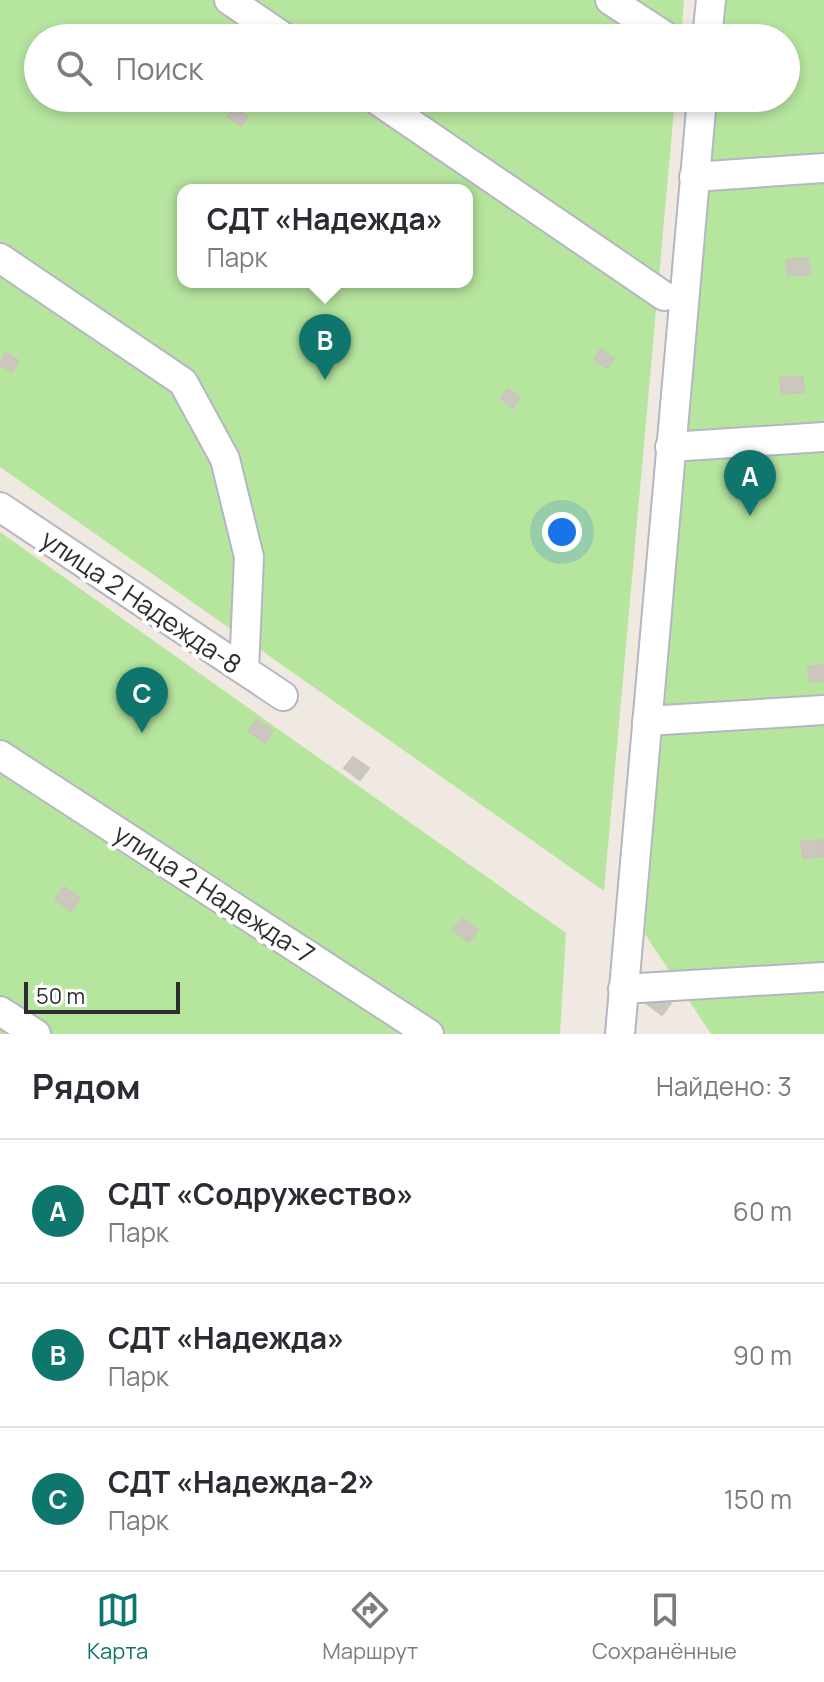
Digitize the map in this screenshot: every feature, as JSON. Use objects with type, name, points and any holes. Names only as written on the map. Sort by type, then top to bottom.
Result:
[{"type":"street","points":[[229,0],[264,24]]},
{"type":"street","points":[[610,0],[647,24]]},
{"type":"street","points":[[708,24],[711,0]]},
{"type":"street","points":[[395,112],[664,296]]},
{"type":"street","points":[[620,1034],[701,112]]},
{"type":"street","points":[[694,177],[824,168]]},
{"type":"street","points":[[0,258],[183,382],[225,459],[249,557],[244,670]]},
{"type":"street","points":[[670,447],[824,437]]},
{"type":"street","name":"улица 2 Надежда-8","points":[[0,507],[283,696]]},
{"type":"street","points":[[647,721],[824,710]]},
{"type":"street","name":"улица 2 Надежда-7","points":[[0,755],[429,1034]]},
{"type":"street","points":[[623,989],[824,977]]},
{"type":"street","points":[[0,1011],[36,1034]]},
{"type":"green space","points":[[0,0],[684,0],[682,24],[24,24],[24,112],[674,112],[604,891],[0,467]]},
{"type":"green space","points":[[716,0],[824,0],[824,1034],[711,1034],[645,934],[708,112],[800,112],[800,24],[714,24]]},
{"type":"green space","points":[[0,532],[566,933],[560,1034],[0,1034]]},
{"type":"building","points":[[232,112],[242,112],[248,117],[241,126],[228,117]]},
{"type":"building","points":[[808,258],[810,274],[788,276],[786,260]]},
{"type":"building","points":[[601,349],[614,358],[607,368],[594,359]]},
{"type":"building","points":[[6,352],[19,361],[12,372],[0,365]]},
{"type":"building","points":[[802,376],[804,392],[782,394],[780,378]]},
{"type":"building","points":[[508,389],[520,398],[513,408],[501,398]]},
{"type":"building","points":[[824,665],[824,681],[810,682],[808,667]]},
{"type":"building","points":[[257,720],[273,731],[265,743],[248,731]]},
{"type":"building","points":[[353,757],[369,768],[360,780],[344,768]]},
{"type":"building","points":[[823,840],[824,856],[803,858],[801,842]]},
{"type":"building","points":[[64,887],[80,898],[71,911],[55,899]]},
{"type":"building","points":[[462,918],[478,930],[469,942],[453,930]]},
{"type":"building","points":[[655,992],[671,1003],[662,1015],[646,1003]]},
{"type":"place","name":"СДТ «Надежда»","points":[[325,380]]},
{"type":"place","name":"СДТ «Содружество»","points":[[750,516]]},
{"type":"place","name":"СДТ «Надежда-2»","points":[[142,733]]}]
